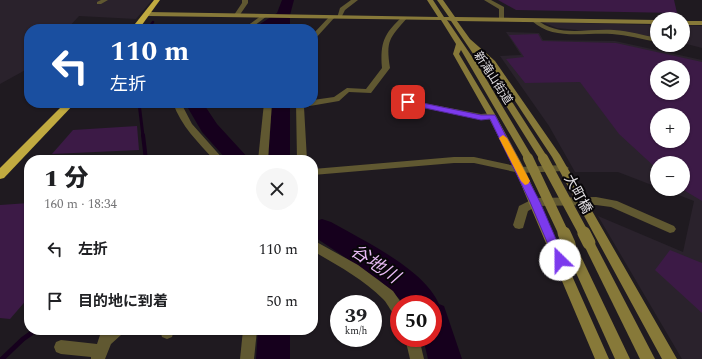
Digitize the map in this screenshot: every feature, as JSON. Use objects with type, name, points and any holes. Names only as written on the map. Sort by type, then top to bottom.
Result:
[{"type":"highway","points":[[139,24],[157,0]]},
{"type":"highway","points":[[0,175],[65,108]]},
{"type":"main road","name":"新滝山街道","points":[[430,0],[475,67],[528,158]]},
{"type":"main road","name":"新滝山街道","points":[[440,0],[469,41],[543,158]]},
{"type":"main road","points":[[148,14],[650,22]]},
{"type":"main road","points":[[690,23],[702,23]]},
{"type":"main road","points":[[469,41],[493,62],[564,168],[670,359]]},
{"type":"main road","points":[[459,45],[456,54],[492,116],[520,170],[602,359]]},
{"type":"main road","name":"大町橋","points":[[528,158],[623,359]]},
{"type":"main road","name":"大町橋","points":[[543,158],[589,243],[648,359]]},
{"type":"street","points":[[99,3],[105,0]]},
{"type":"street","points":[[237,15],[245,3],[245,0]]},
{"type":"street","points":[[339,17],[342,9],[355,0]]},
{"type":"street","points":[[487,0],[502,8],[500,14],[502,20]]},
{"type":"street","points":[[254,24],[266,16]]},
{"type":"street","points":[[318,32],[332,17]]},
{"type":"street","points":[[318,102],[336,99],[347,90],[368,91],[386,68],[384,48],[386,39],[394,27],[404,18]]},
{"type":"street","points":[[534,20],[538,24],[556,32],[613,31],[650,36]]},
{"type":"street","points":[[408,102],[441,112],[481,117],[492,116]]},
{"type":"street","points":[[180,108],[182,115],[192,130],[214,155]]},
{"type":"street","points":[[263,155],[268,108]]},
{"type":"street","points":[[300,108],[302,155]]},
{"type":"street","points":[[318,172],[454,160],[474,160],[520,170],[564,168]]},
{"type":"street","points":[[519,225],[523,209],[535,202],[596,201],[613,204],[670,229]]},
{"type":"street","points":[[318,248],[354,269],[390,298]]},
{"type":"street","points":[[61,348],[100,355],[105,340],[110,335]]},
{"type":"street","points":[[247,359],[249,335]]},
{"type":"street","points":[[414,347],[417,359]]},
{"type":"shaded area","points":[[0,0],[152,0],[136,19],[79,16],[72,24],[24,24],[24,71],[0,84]]},
{"type":"shaded area","points":[[498,0],[674,0],[677,12],[650,12],[516,10]]},
{"type":"shaded area","points":[[542,22],[650,25],[650,37],[557,28]]},
{"type":"shaded area","points":[[690,25],[702,26],[702,48],[690,45]]},
{"type":"shaded area","points":[[506,32],[539,33],[543,40],[615,41],[650,49],[650,52],[665,52],[702,60],[702,359],[682,359],[598,216],[683,252],[694,201],[681,196],[690,196],[690,156],[650,156],[650,184],[618,172],[575,172],[549,126],[500,56],[521,55]]},
{"type":"shaded area","points":[[538,34],[542,41],[616,43],[650,51],[650,52],[657,52],[702,62],[702,201],[690,194],[690,156],[650,156],[650,163],[619,134],[580,82],[525,83],[506,59],[524,57],[509,35]]},
{"type":"shaded area","points":[[137,126],[139,150],[52,154],[73,130]]},
{"type":"shaded area","points":[[24,203],[24,303],[10,319],[0,318],[0,205]]},
{"type":"shaded area","points":[[670,250],[702,263],[702,313],[655,270]]},
{"type":"waterway","name":"谷地川","points":[[283,15],[288,0]]},
{"type":"waterway","name":"谷地川","points":[[270,24],[283,15]]},
{"type":"waterway","name":"谷地川","points":[[283,15],[283,24]]},
{"type":"waterway","points":[[140,108],[143,136]]},
{"type":"waterway","name":"谷地川","points":[[197,108],[209,128],[234,155]]},
{"type":"waterway","name":"谷地川","points":[[279,155],[281,108]]},
{"type":"waterway","points":[[143,135],[145,155]]},
{"type":"waterway","name":"谷地川","points":[[322,229],[376,262],[402,281],[416,295]]},
{"type":"waterway","points":[[2,359],[29,335]]},
{"type":"waterway","name":"谷地川","points":[[273,359],[274,335]]},
{"type":"waterway","name":"谷地川","points":[[442,347],[445,359]]},
{"type":"slow traffic","points":[[503,138],[525,181]]},
{"type":"route","points":[[408,102],[481,117],[492,116],[535,202],[560,260]]}]
